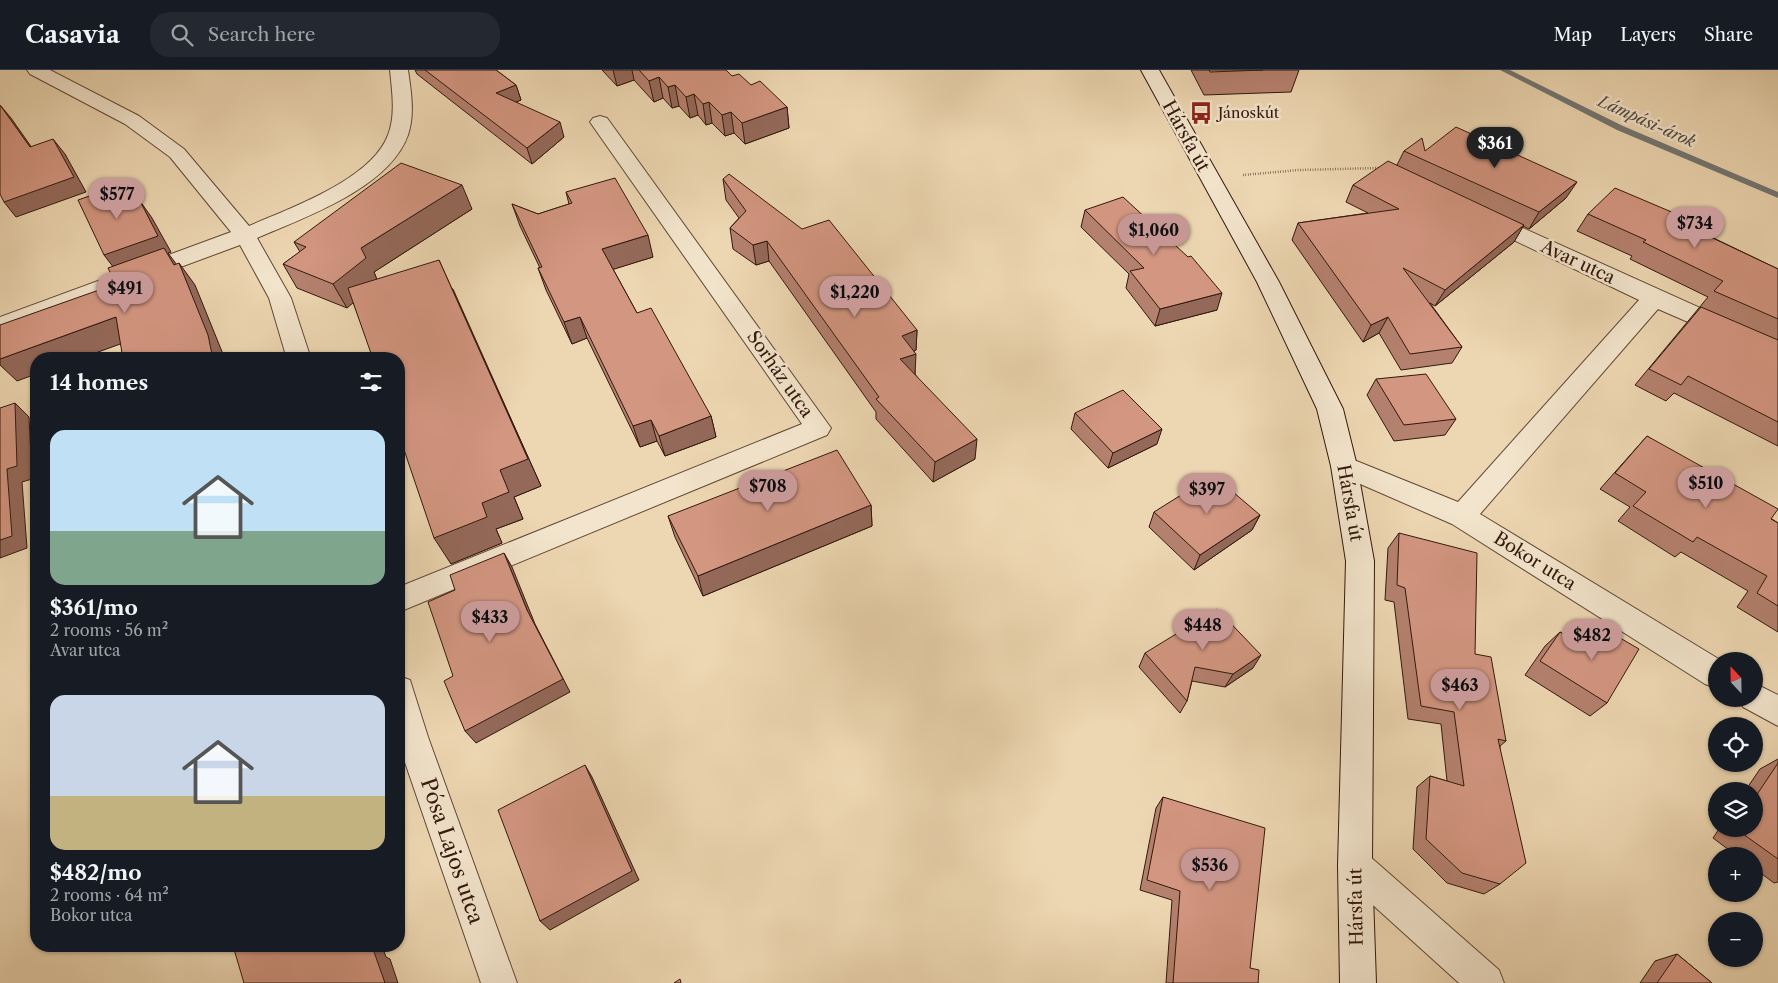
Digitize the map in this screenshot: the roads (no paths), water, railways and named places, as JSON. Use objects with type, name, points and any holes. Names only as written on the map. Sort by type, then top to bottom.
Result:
[{"type":"street","points":[[36,70],[132,120],[177,152],[245,235],[280,298],[297,352]]},
{"type":"street","points":[[0,326],[245,235],[293,215],[362,177],[388,155],[399,132],[399,70]]},
{"type":"street","name":"Hársfa út","points":[[1150,70],[1268,282],[1330,409],[1344,466],[1360,561],[1355,866],[1358,983]]},
{"type":"street","name":"Sorház utca","points":[[405,598],[818,428],[600,122]]},
{"type":"street","name":"Avar utca","points":[[1468,210],[1654,298],[1778,353]]},
{"type":"street","points":[[1462,516],[1654,298]]},
{"type":"street","name":"Bokor utca","points":[[1344,466],[1462,516],[1708,669]]},
{"type":"street","points":[[1763,703],[1778,712]]},
{"type":"street","name":"Pósa Lajos utca","points":[[405,712],[412,737],[499,983]]},
{"type":"street","points":[[1355,866],[1486,983]]},
{"type":"waterway","name":"Lámpási-árok","points":[[1504,70],[1620,128],[1778,195]]},
{"type":"place","name":"Jánoskút","points":[[1201,113]]}]
